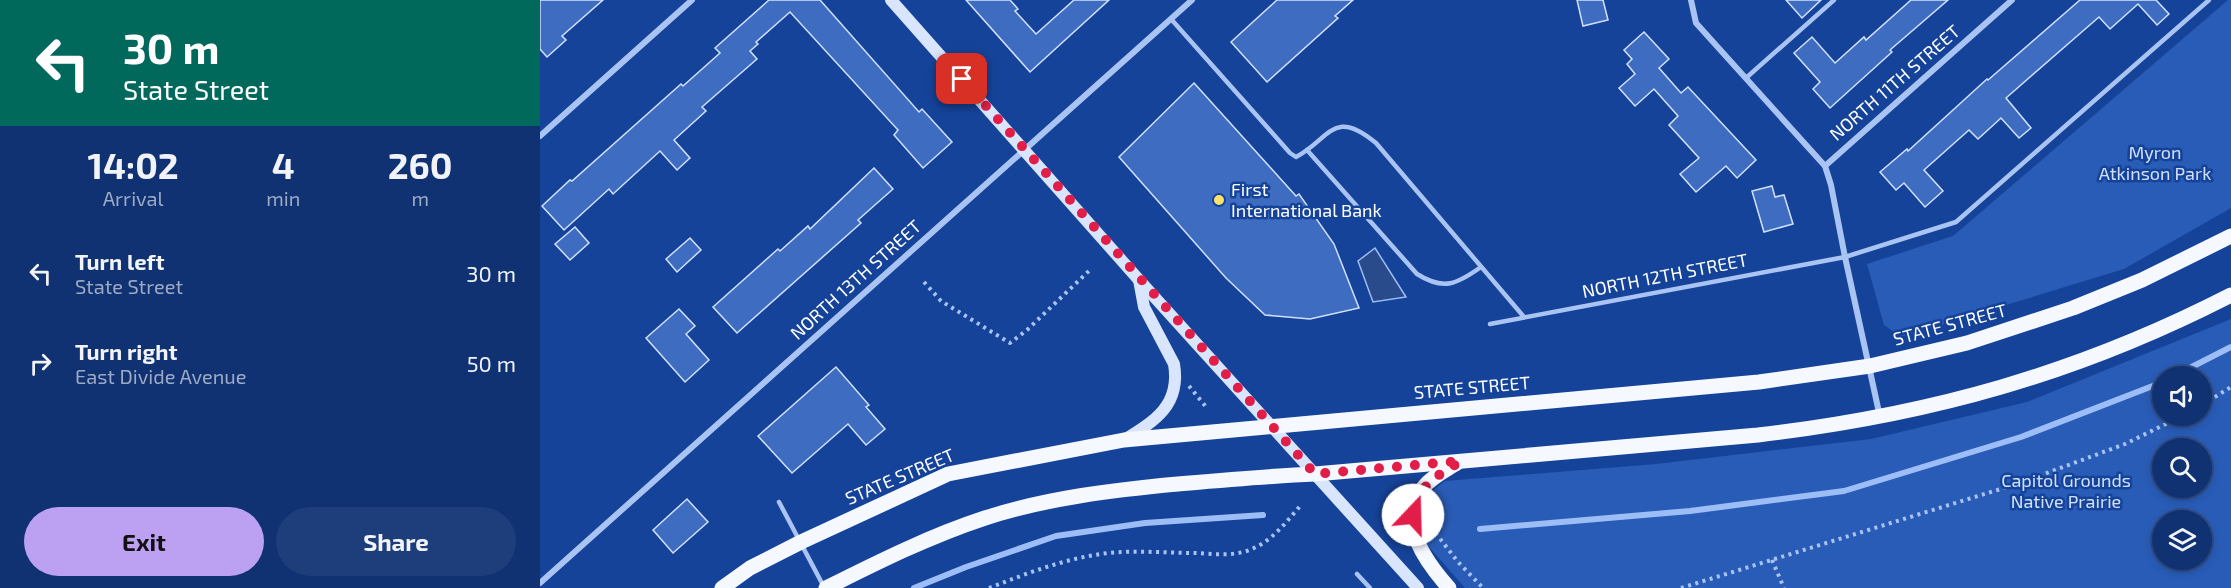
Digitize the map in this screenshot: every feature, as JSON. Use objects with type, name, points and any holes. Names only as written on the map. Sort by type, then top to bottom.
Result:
[{"type":"main road","name":"STATE STREET","points":[[722,588],[750,568],[801,542],[948,474],[1124,440],[1759,382],[1870,366],[1968,343],[2063,312],[2142,280],[2231,236]]},
{"type":"main road","points":[[825,588],[925,540],[985,518],[1042,502],[1119,490],[1258,476],[1315,474],[1758,435],[1818,428],[1880,417],[1976,396],[2051,373],[2133,341],[2231,296]]},
{"type":"main road","points":[[1449,588],[1423,556],[1414,532],[1413,515],[1416,500],[1424,487],[1461,461]]},
{"type":"street","points":[[540,136],[692,0]]},
{"type":"street","points":[[891,0],[1139,280],[1418,588]]},
{"type":"street","name":"NORTH 13TH STREET","points":[[540,583],[1192,0]]},
{"type":"street","points":[[1691,0],[1696,23],[1825,166],[1880,417]]},
{"type":"street","name":"NORTH 11TH STREET","points":[[1825,166],[2012,0]]},
{"type":"street","points":[[1124,440],[1160,415],[1174,391],[1176,374],[1170,352],[1144,307],[1139,280]]},
{"type":"lane","points":[[1746,78],[1834,0]]},
{"type":"lane","name":"NORTH 12TH STREET","points":[[1490,324],[1845,257],[1956,222],[2209,0]]},
{"type":"lane","points":[[1171,19],[1296,157],[1333,129],[1349,127],[1360,129],[1376,143],[1524,317]]},
{"type":"lane","points":[[1307,150],[1417,274],[1441,286],[1462,280],[1481,267]]},
{"type":"lane","points":[[779,502],[825,588]]},
{"type":"lane","points":[[1357,574],[1370,588]]},
{"type":"path","points":[[924,282],[941,301],[1010,343],[1027,330],[1092,268]]},
{"type":"path","points":[[1186,383],[1207,408]]},
{"type":"path","points":[[2212,399],[2231,387]]},
{"type":"path","points":[[1681,588],[2019,483],[2125,444],[2162,426]]},
{"type":"path","points":[[989,588],[1059,562],[1092,555],[1130,552],[1222,554],[1243,552],[1274,536],[1301,505]]},
{"type":"path","points":[[1426,522],[1470,576],[1483,588]]},
{"type":"path","points":[[1772,560],[1784,588]]},
{"type":"green space","name":"Myron Atkinson Park","points":[[2228,0],[2231,0],[2231,208],[2124,269],[1901,337],[1884,325],[1867,264],[1953,236]]},
{"type":"green space","name":"Capitol Grounds Native Prairie","points":[[2231,319],[2231,588],[1465,588],[1424,541],[1421,500],[1445,481],[1656,464],[1871,439],[2027,402]]},
{"type":"shaded area","points":[[1375,248],[1406,297],[1373,302],[1358,261]]},
{"type":"building","points":[[540,0],[603,0],[562,36],[566,40],[547,57],[540,49]]},
{"type":"building","points":[[769,0],[820,0],[919,112],[922,109],[952,142],[923,168],[894,135],[898,130],[790,12],[756,42],[758,44],[750,51],[757,59],[702,107],[706,111],[674,140],[690,158],[677,170],[660,151],[613,194],[609,189],[564,230],[542,206],[681,84],[683,86],[720,53],[715,48]]},
{"type":"building","points":[[966,0],[1010,0],[1018,9],[1015,11],[1036,34],[1074,0],[1109,0],[1030,72]]},
{"type":"building","points":[[1277,0],[1353,0],[1335,16],[1338,18],[1267,82],[1231,42]]},
{"type":"building","points":[[1577,0],[1603,0],[1608,20],[1583,26]]},
{"type":"building","points":[[1786,0],[1821,0],[1802,18]]},
{"type":"building","points":[[1911,0],[1948,0],[1890,50],[1892,52],[1830,108],[1813,89],[1820,82],[1794,53],[1812,37],[1835,63],[1864,37],[1866,40]]},
{"type":"building","points":[[2080,0],[2156,0],[2169,14],[2157,25],[2138,4],[2110,29],[2099,17],[2006,98],[2031,128],[2019,138],[2001,118],[1978,139],[1969,130],[1924,170],[1943,191],[1925,207],[1904,183],[1896,190],[1880,172],[1907,149],[1908,151],[1987,79]]},
{"type":"building","points":[[1644,32],[1669,59],[1659,68],[1681,93],[1688,87],[1756,160],[1737,178],[1726,166],[1696,192],[1680,174],[1699,158],[1669,125],[1678,116],[1654,89],[1635,106],[1619,88],[1635,74],[1627,64],[1632,59],[1624,50]]},
{"type":"building","name":"First International Bank","points":[[1194,83],[1296,196],[1299,194],[1334,244],[1359,308],[1310,319],[1265,315],[1226,278],[1119,157]]},
{"type":"building","points":[[874,168],[893,189],[858,220],[861,223],[737,333],[713,307],[778,249],[780,251],[808,226],[810,229]]},
{"type":"building","points":[[1772,186],[1775,197],[1784,195],[1793,224],[1764,232],[1752,191]]},
{"type":"building","points":[[575,227],[589,243],[570,260],[555,244]]},
{"type":"building","points":[[690,238],[701,250],[677,272],[666,259]]},
{"type":"building","points":[[679,309],[695,326],[686,334],[709,360],[685,382],[646,338]]},
{"type":"building","points":[[836,367],[869,405],[866,407],[885,429],[866,445],[848,424],[792,473],[758,436]]},
{"type":"building","points":[[687,499],[708,522],[673,553],[653,530]]},
{"type":"waterway","points":[[2194,366],[2231,347]]},
{"type":"waterway","points":[[1480,529],[1690,511],[1844,491],[2021,437],[2152,386]]},
{"type":"waterway","points":[[914,588],[966,567],[1056,536],[1145,523],[1263,515]]},
{"type":"place","name":"First International Bank","points":[[1219,200]]},
{"type":"route","points":[[962,79],[1139,280],[1315,474],[1461,461],[1424,487],[1416,500],[1413,515]]}]
